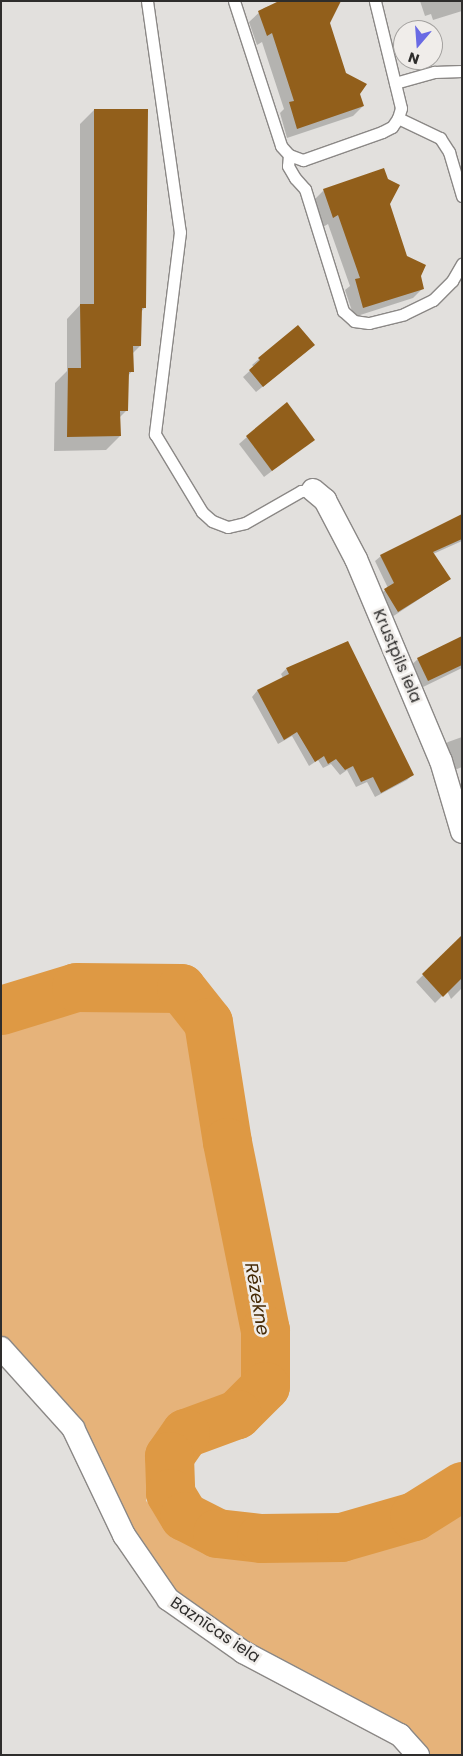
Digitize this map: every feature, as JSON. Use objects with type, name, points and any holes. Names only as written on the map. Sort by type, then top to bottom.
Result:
[{"type":"street","name":"Krustpils iela","points":[[312,490],[325,500],[356,559],[441,761],[462,832]]},
{"type":"street","name":"Baznīcas iela","points":[[1,1348],[73,1428],[124,1535],[168,1599],[243,1652],[400,1734],[418,1755]]},
{"type":"lane","points":[[148,1],[180,232],[155,434],[202,512],[212,521],[228,527],[245,523],[301,491],[312,490]]},
{"type":"lane","points":[[234,1],[281,146],[289,155],[303,160],[382,132],[392,127],[398,118],[401,108],[375,1]]},
{"type":"lane","points":[[395,83],[434,72],[462,71]]},
{"type":"lane","points":[[398,118],[440,138],[449,152],[462,196]]},
{"type":"lane","points":[[289,155],[288,166],[295,178],[306,190],[343,311],[354,321],[369,322],[404,314],[433,300],[452,281],[462,264]]},
{"type":"shaded area","points":[[76,987],[181,988],[208,1022],[227,1142],[265,1330],[265,1386],[172,1422],[146,1501],[202,1546],[389,1549],[462,1503],[462,1755],[422,1755],[168,1599],[73,1428],[1,1348],[1,1011]]},
{"type":"building","points":[[279,1],[341,1],[330,23],[346,73],[367,84],[360,94],[364,106],[297,129],[289,102],[294,101],[272,33],[267,36],[258,11]]},
{"type":"building","points":[[94,109],[148,109],[146,308],[142,308],[141,346],[133,346],[134,372],[129,372],[128,411],[120,411],[121,436],[67,437],[68,368],[81,368],[80,304],[94,304]]},
{"type":"building","points":[[384,168],[388,179],[400,185],[390,204],[407,256],[426,265],[421,276],[424,289],[363,308],[355,279],[360,278],[338,215],[333,218],[323,189]]},
{"type":"building","points":[[298,325],[315,345],[263,387],[249,370],[260,360],[258,358]]},
{"type":"building","points":[[287,402],[315,440],[272,471],[246,436]]},
{"type":"building","points":[[462,514],[462,539],[433,552],[451,579],[398,612],[384,589],[394,583],[380,555]]},
{"type":"building","points":[[462,636],[462,665],[428,681],[417,658]]},
{"type":"building","points":[[348,641],[414,775],[381,793],[373,777],[361,782],[353,766],[345,770],[336,759],[328,764],[324,756],[315,762],[297,732],[284,740],[257,690],[289,674],[286,668]]},
{"type":"building","points":[[462,935],[462,978],[443,997],[422,974]]},
{"type":"waterway","name":"Rēzekne","points":[[1,1010],[76,987],[181,988],[208,1022],[227,1142],[265,1330],[265,1386],[237,1414],[185,1433],[169,1456],[170,1493],[184,1516],[217,1533],[261,1538],[341,1537],[414,1516],[462,1486]]}]
